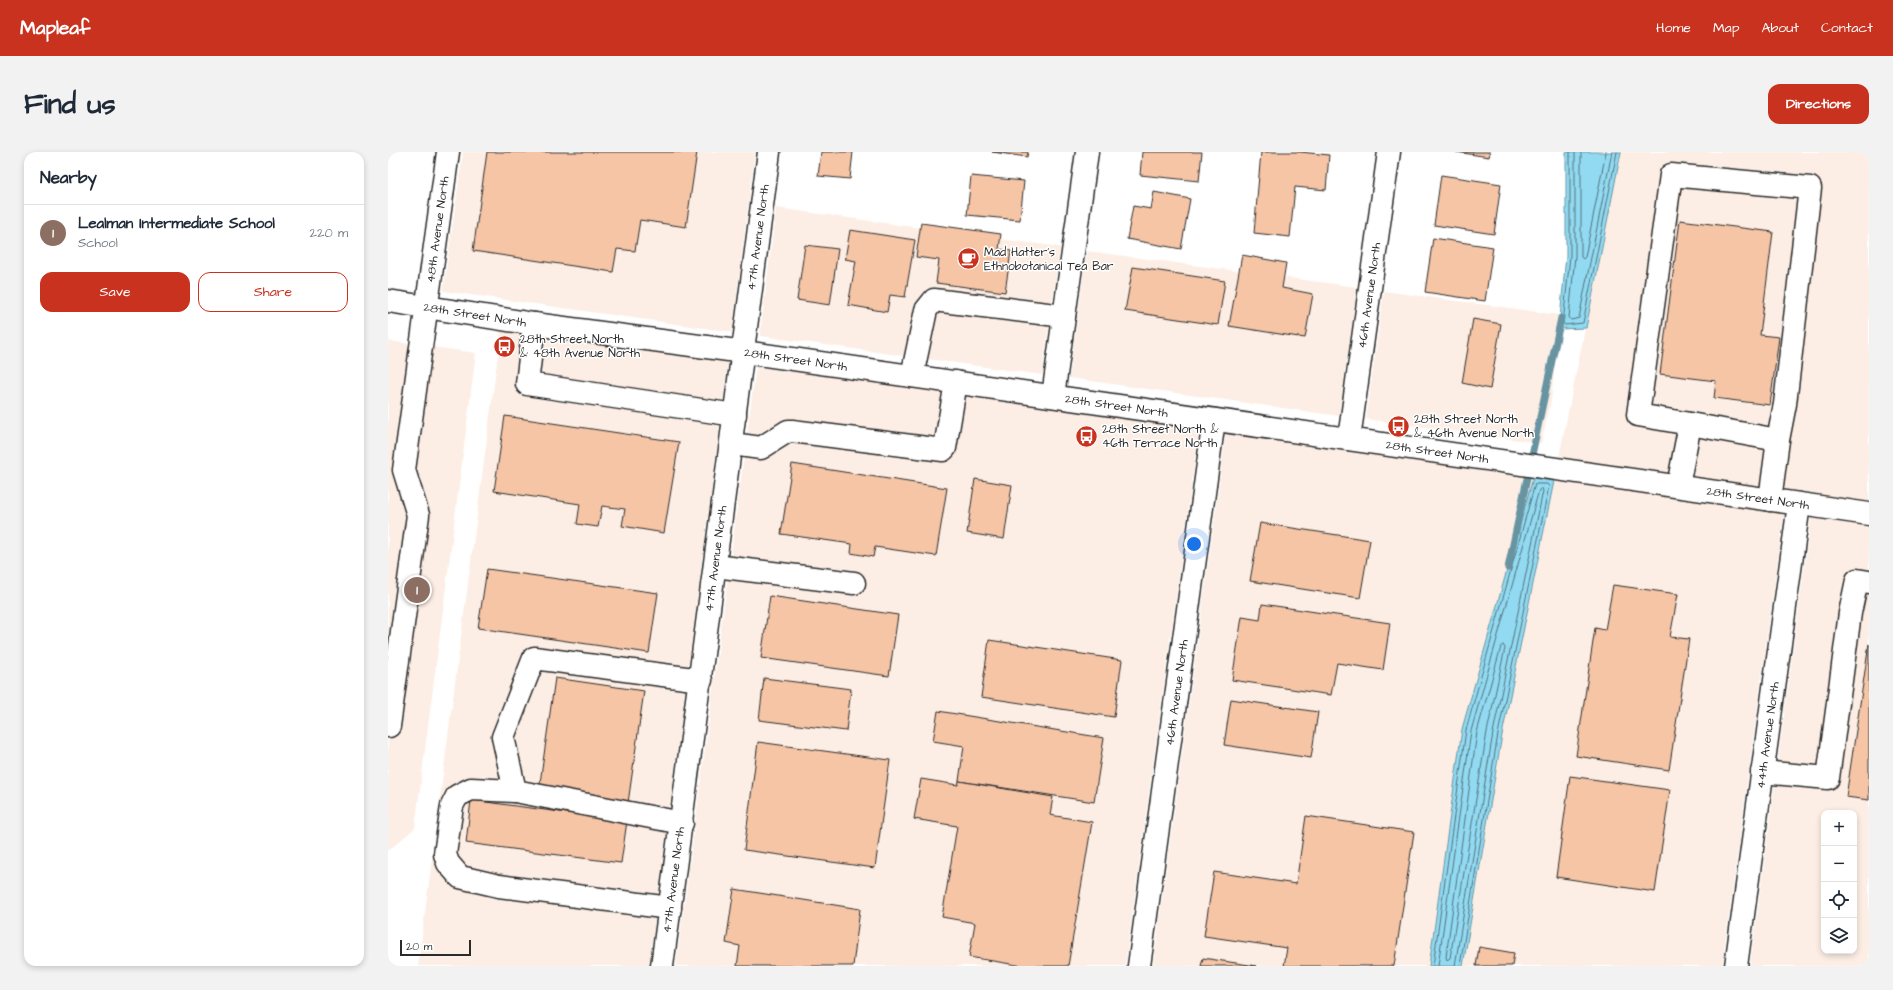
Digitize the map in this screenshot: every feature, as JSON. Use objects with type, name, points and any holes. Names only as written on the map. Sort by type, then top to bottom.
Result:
[{"type":"street","name":"48th Avenue North","points":[[393,466],[426,306],[448,152]]},
{"type":"street","name":"47th Avenue North","points":[[662,966],[732,444],[769,152]]},
{"type":"street","points":[[1052,396],[1087,152]]},
{"type":"street","name":"46th Avenue North","points":[[1350,439],[1389,152]]},
{"type":"street","points":[[1770,500],[1778,440],[1785,404],[1810,188],[1671,175],[1638,415],[1778,440]]},
{"type":"street","points":[[912,376],[926,310],[934,300],[1064,316]]},
{"type":"street","name":"28th Street North","points":[[388,301],[534,324],[956,382],[1869,514]]},
{"type":"street","points":[[534,324],[526,384],[735,415]]},
{"type":"street","points":[[732,444],[761,448],[788,431],[792,431],[943,450],[945,448],[956,382]]},
{"type":"street","name":"46th Avenue North","points":[[1139,966],[1214,420]]},
{"type":"street","points":[[1678,486],[1690,424]]},
{"type":"street","points":[[389,726],[418,515],[393,466]]},
{"type":"street","name":"44th Avenue North","points":[[1736,966],[1799,504]]},
{"type":"street","points":[[715,566],[854,583]]},
{"type":"street","points":[[1762,772],[1828,778],[1850,613],[1856,580],[1869,582]]},
{"type":"street","points":[[515,791],[503,737],[534,658],[700,680]]},
{"type":"street","points":[[670,908],[499,886],[460,877],[448,863],[445,854],[452,806],[457,796],[464,791],[471,789],[515,791],[682,823]]},
{"type":"shaded area","points":[[463,152],[755,152],[732,332],[443,291]]},
{"type":"shaded area","points":[[1621,152],[1869,152],[1869,502],[1559,457]]},
{"type":"shaded area","points":[[776,208],[1060,247],[1042,375],[760,336]]},
{"type":"shaded area","points":[[1087,251],[1357,287],[1339,416],[1069,378]]},
{"type":"shaded area","points":[[1384,291],[1560,315],[1551,401],[1541,443],[1366,419]]},
{"type":"shaded area","points":[[501,331],[728,362],[649,966],[418,966]]},
{"type":"shaded area","points":[[388,341],[476,353],[415,828],[388,851]]},
{"type":"shaded area","points":[[756,366],[1199,430],[1125,966],[676,966]]},
{"type":"shaded area","points":[[1226,434],[1533,478],[1462,729],[1429,966],[1153,966]]},
{"type":"shaded area","points":[[1554,481],[1784,514],[1722,966],[1463,966],[1502,735]]},
{"type":"shaded area","points":[[1811,518],[1869,526],[1869,966],[1750,966]]},
{"type":"water","points":[[1566,152],[1621,152],[1586,328],[1559,329],[1566,256]]},
{"type":"water","points":[[1533,478],[1554,481],[1502,735],[1463,966],[1429,966],[1462,729]]},
{"type":"building","points":[[487,152],[697,152],[686,227],[640,220],[635,251],[617,249],[613,272],[473,251]]},
{"type":"building","points":[[821,152],[853,152],[850,179],[818,176]]},
{"type":"building","points":[[992,152],[1028,152],[1027,157]]},
{"type":"building","points":[[1142,152],[1202,152],[1199,181],[1140,175]]},
{"type":"building","points":[[1261,152],[1300,152],[1329,155],[1326,190],[1295,187],[1290,237],[1254,233]]},
{"type":"building","points":[[1456,152],[1490,152],[1489,157]]},
{"type":"building","points":[[1441,175],[1501,184],[1494,234],[1434,225]]},
{"type":"building","points":[[971,176],[1024,181],[1020,220],[967,215]]},
{"type":"building","points":[[1154,192],[1190,199],[1181,249],[1127,239],[1133,206],[1151,209]]},
{"type":"building","points":[[1680,220],[1773,232],[1760,335],[1779,337],[1770,405],[1714,398],[1716,381],[1660,374]]},
{"type":"building","name":"Mad Hatter's Ethnobotanical Tea Bar","points":[[921,223],[1001,234],[999,249],[1011,251],[1005,292],[936,283],[939,260],[916,257]]},
{"type":"building","points":[[850,230],[915,240],[905,297],[890,295],[887,312],[848,305],[856,261],[845,259]]},
{"type":"building","points":[[1433,238],[1493,247],[1485,301],[1425,292]]},
{"type":"building","points":[[805,245],[838,249],[830,305],[797,300]]},
{"type":"building","points":[[1242,255],[1286,263],[1282,288],[1313,294],[1305,338],[1229,326]]},
{"type":"building","points":[[1133,267],[1225,281],[1218,325],[1125,311]]},
{"type":"building","points":[[1473,319],[1501,324],[1490,389],[1462,383]]},
{"type":"building","points":[[505,416],[679,442],[664,533],[622,526],[625,509],[602,506],[598,527],[577,524],[580,504],[494,491]]},
{"type":"building","points":[[792,464],[947,488],[936,556],[875,547],[873,557],[851,553],[852,544],[781,534]]},
{"type":"building","points":[[975,479],[1012,485],[1004,539],[967,533]]},
{"type":"building","points":[[1260,523],[1370,540],[1360,598],[1250,581]]},
{"type":"building","points":[[487,569],[658,593],[649,653],[478,628]]},
{"type":"building","points":[[1613,585],[1678,594],[1670,637],[1689,639],[1669,770],[1576,756],[1595,628],[1605,630]]},
{"type":"building","points":[[770,596],[898,615],[889,676],[761,658]]},
{"type":"building","points":[[1262,604],[1390,623],[1383,670],[1337,663],[1331,695],[1232,680],[1242,617],[1260,620]]},
{"type":"building","points":[[989,640],[1122,660],[1114,717],[981,697]]},
{"type":"building","points":[[1869,644],[1869,800],[1846,797]]},
{"type":"building","points":[[555,678],[644,691],[628,803],[539,790]]},
{"type":"building","points":[[764,678],[851,689],[846,731],[759,720]]},
{"type":"building","points":[[1231,699],[1318,712],[1311,758],[1224,745]]},
{"type":"building","points":[[938,711],[1104,738],[1094,802],[959,781],[964,746],[933,741]]},
{"type":"building","points":[[758,742],[890,760],[875,868],[744,850]]},
{"type":"building","points":[[1570,776],[1670,790],[1655,892],[1556,877]]},
{"type":"building","points":[[921,779],[958,785],[959,781],[1053,797],[1050,815],[1092,822],[1068,966],[1023,966],[969,957],[975,923],[942,917],[957,826],[914,819]]},
{"type":"building","points":[[471,800],[627,821],[621,863],[466,843]]},
{"type":"building","points":[[1306,816],[1414,832],[1394,966],[1284,966],[1287,948],[1204,936],[1214,872],[1296,884]]},
{"type":"building","points":[[734,889],[860,909],[853,966],[737,966],[740,946],[726,943]]},
{"type":"building","points":[[1479,947],[1514,953],[1512,966],[1476,966]]},
{"type":"building","points":[[1203,958],[1256,966],[1201,966]]},
{"type":"waterway","points":[[1508,568],[1561,318]]},
{"type":"place","name":"Mad Hatter's Ethnobotanical Tea Bar","points":[[969,259]]},
{"type":"place","name":"28th Street North & 48th Avenue North","points":[[504,346]]},
{"type":"place","name":"28th Street North & 46th Avenue North","points":[[1399,426]]},
{"type":"place","name":"28th Street North & 46th Terrace North","points":[[1086,436]]},
{"type":"place","name":"Lealman Intermediate School","points":[[417,590]]}]
